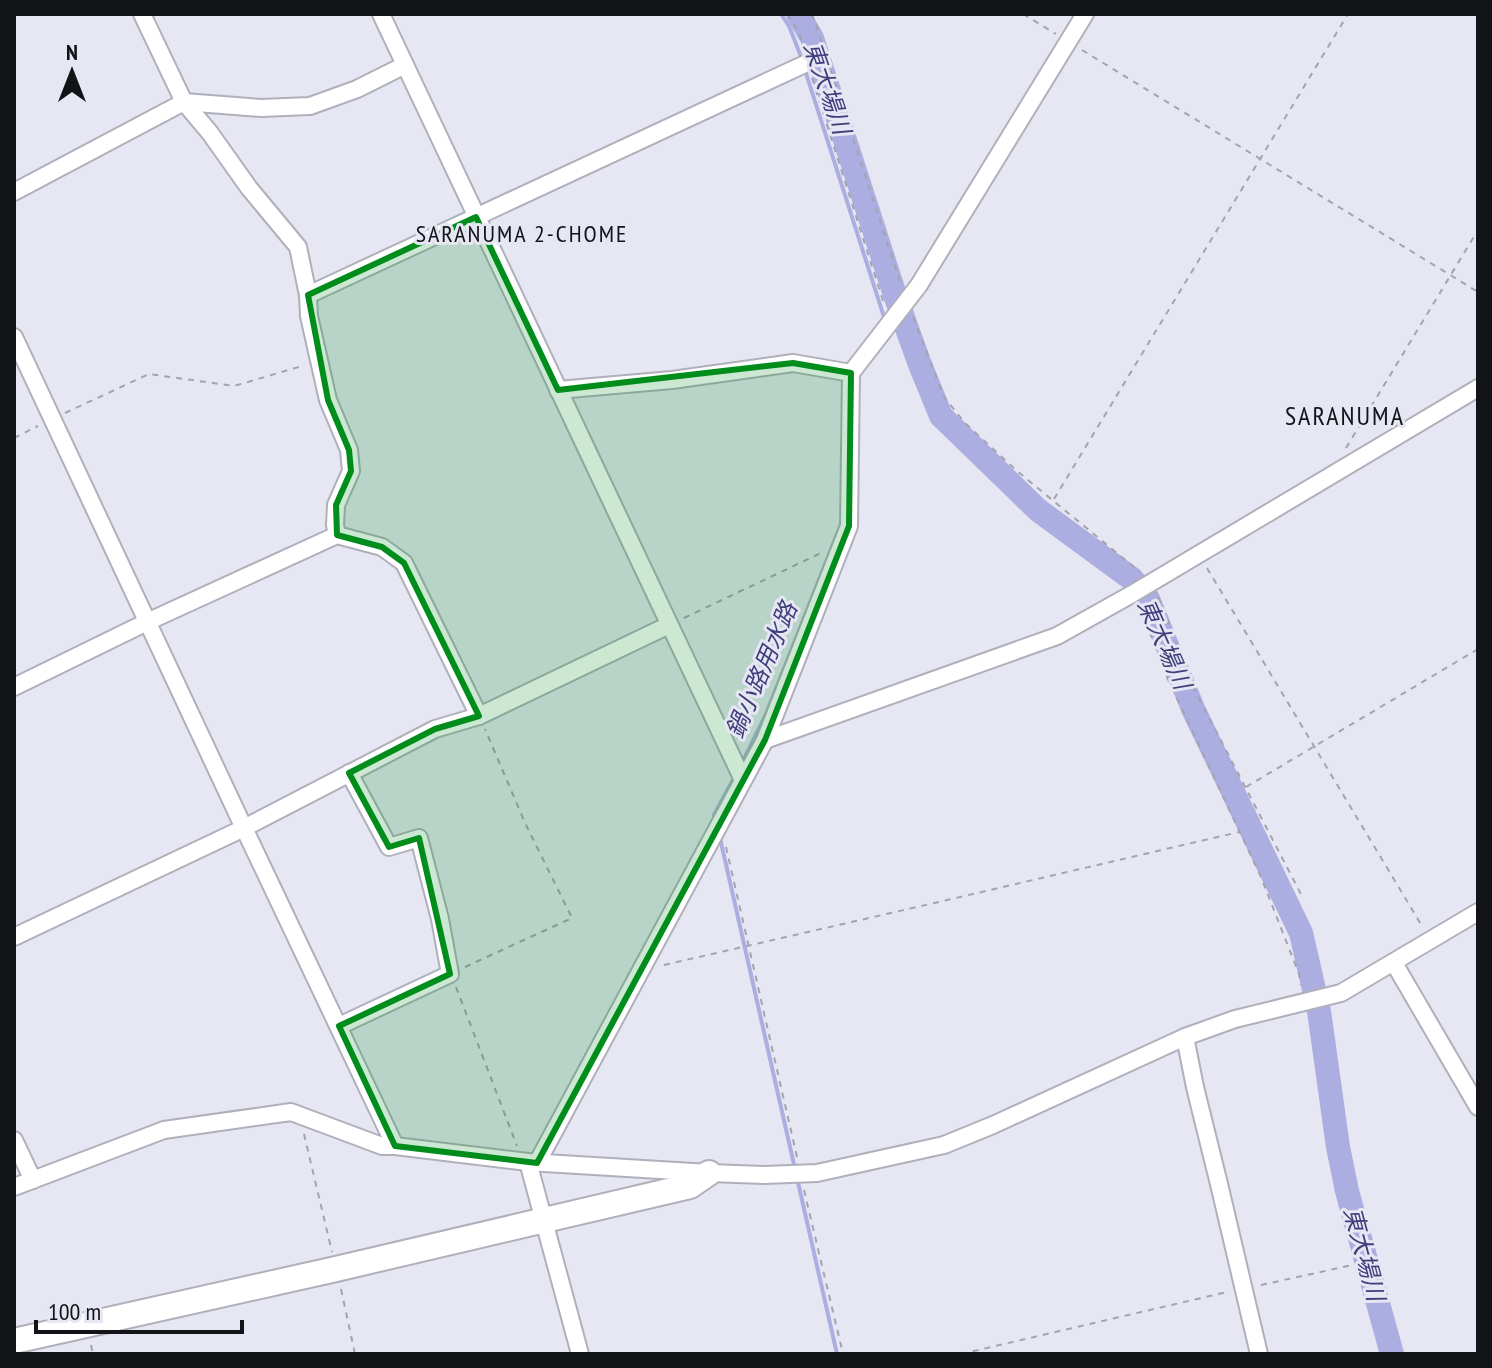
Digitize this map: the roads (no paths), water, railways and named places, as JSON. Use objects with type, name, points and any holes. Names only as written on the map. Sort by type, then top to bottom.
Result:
[{"type":"street","points":[[142,14],[184,102],[298,247],[309,316],[328,400],[349,450],[351,471],[336,505],[337,535]]},
{"type":"street","points":[[381,14],[743,780]]},
{"type":"street","points":[[580,1354],[529,1162],[644,965],[765,740],[849,526],[851,373],[907,301],[1085,14]]},
{"type":"street","points":[[308,295],[807,63]]},
{"type":"street","points":[[14,192],[184,102],[261,108],[310,106],[357,89],[405,65]]},
{"type":"street","points":[[14,337],[395,1146]]},
{"type":"street","points":[[558,390],[672,380],[793,363],[851,373]]},
{"type":"street","points":[[765,740],[1057,636],[1478,388]]},
{"type":"street","points":[[14,687],[337,535],[382,547],[404,563],[479,716]]},
{"type":"street","points":[[14,937],[244,828],[435,729],[479,716],[669,625]]},
{"type":"street","points":[[339,1026],[450,974],[440,919],[419,838],[389,847],[349,773]]},
{"type":"street","points":[[14,1187],[164,1130],[291,1112],[382,1146],[529,1162],[709,1173],[817,1173],[944,1145],[1185,1037],[1235,1019],[1341,993],[1478,912]]},
{"type":"street","points":[[1394,963],[1478,1107]]},
{"type":"street","points":[[1185,1037],[1259,1354]]},
{"type":"street","points":[[14,1140],[33,1180]]},
{"type":"street","points":[[14,1341],[690,1186],[709,1173]]},
{"type":"waterway","name":"鍋小路用水路","points":[[781,14],[802,59]]},
{"type":"waterway","name":"東大場川","points":[[798,14],[812,38],[895,295],[941,416],[1038,510],[1132,579],[1148,599],[1194,711],[1301,933],[1319,1011],[1347,1191],[1392,1354]]},
{"type":"waterway","name":"鍋小路用水路","points":[[804,67],[884,317],[882,321]]},
{"type":"waterway","name":"鍋小路用水路","points":[[741,765],[766,714],[842,522]]},
{"type":"waterway","name":"鍋小路用水路","points":[[716,822],[714,815],[735,776]]},
{"type":"waterway","name":"鍋小路用水路","points":[[720,838],[795,1169]]},
{"type":"waterway","name":"鍋小路用水路","points":[[797,1178],[837,1354]]},
{"type":"district","name":"SARANUMA 2-CHOME","points":[[522,234]]},
{"type":"district","name":"SARANUMA","points":[[1345,416]]}]
